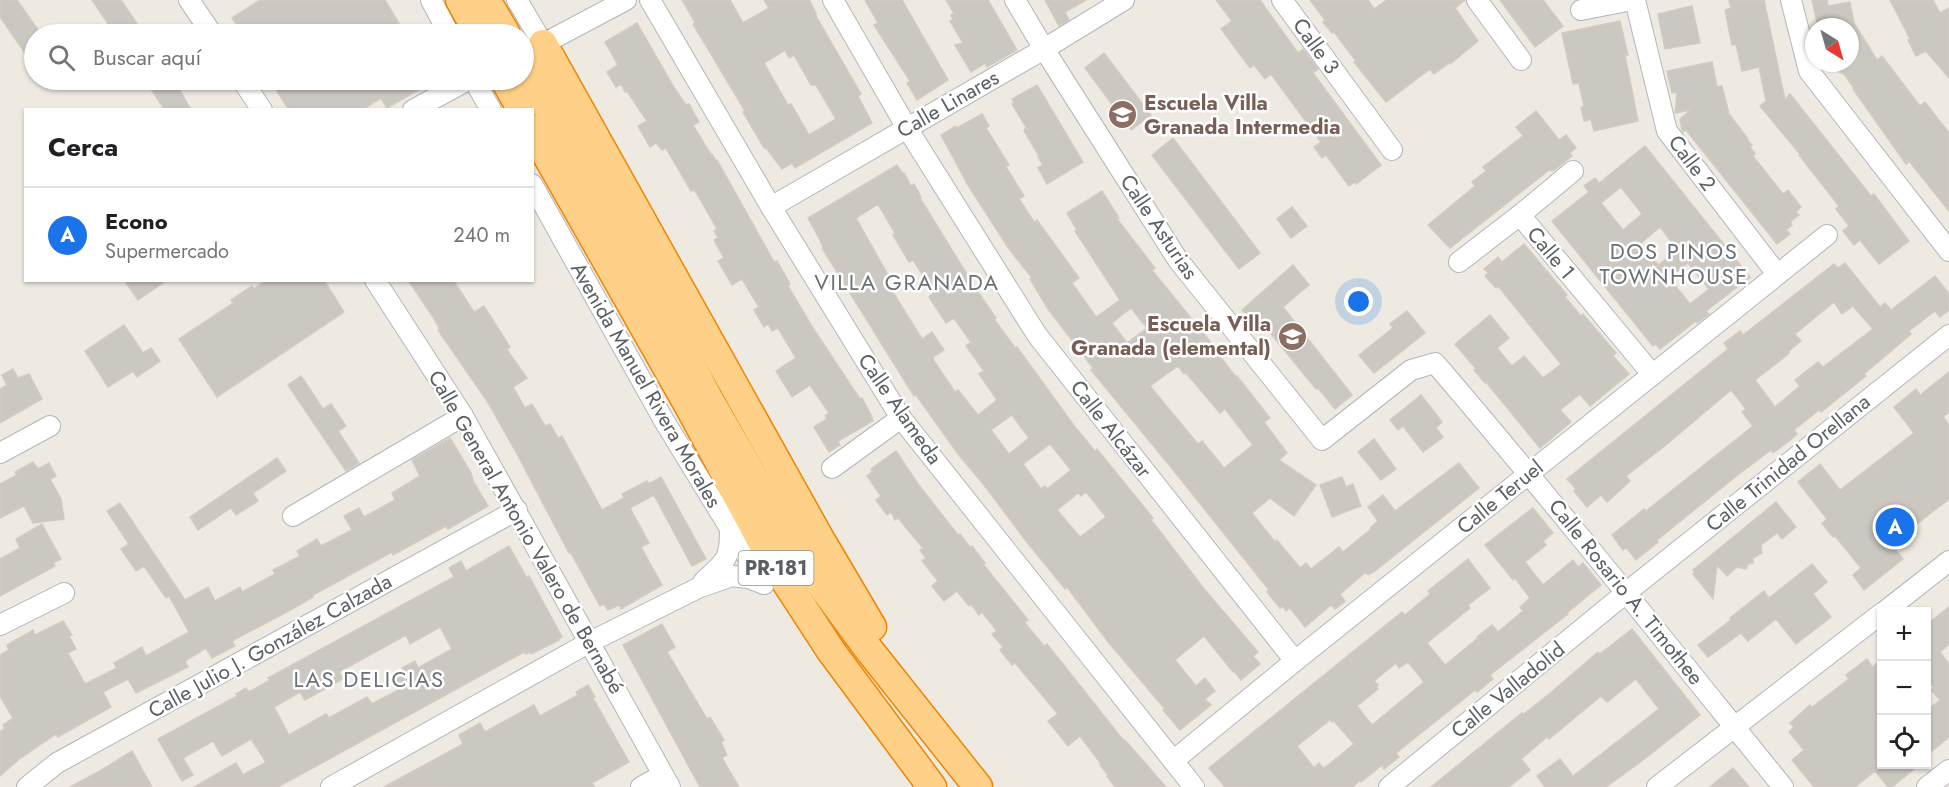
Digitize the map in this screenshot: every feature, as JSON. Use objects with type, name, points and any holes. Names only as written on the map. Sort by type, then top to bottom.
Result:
[{"type":"highway","points":[[460,0],[473,24]]},
{"type":"highway","points":[[486,0],[500,24]]},
{"type":"highway","points":[[543,44],[820,539],[928,725]]},
{"type":"highway","name":"PR-181","points":[[534,86],[656,324],[689,406],[773,562],[831,651],[932,787]]},
{"type":"highway","points":[[511,90],[521,108]]},
{"type":"highway","name":"PR-181","points":[[534,132],[656,324],[708,398],[795,549],[866,646],[978,787]]},
{"type":"highway","points":[[764,584],[834,681],[906,770],[923,787]]},
{"type":"street","points":[[189,0],[205,24]]},
{"type":"street","points":[[430,0],[443,24]]},
{"type":"street","points":[[517,0],[531,24]]},
{"type":"street","points":[[534,29],[543,44],[626,0]]},
{"type":"street","name":"Calle Alameda","points":[[650,0],[771,207],[901,418],[1194,787]]},
{"type":"street","name":"Calle Alcázar","points":[[833,0],[907,128],[1037,335],[1295,661]]},
{"type":"street","name":"Calle Asturias","points":[[1015,0],[1178,260],[1322,440],[1411,370]]},
{"type":"street","name":"Calle Linares","points":[[771,207],[1044,49],[1124,0]]},
{"type":"street","name":"Calle 3","points":[[1282,0],[1392,150]]},
{"type":"street","points":[[1477,0],[1521,60]]},
{"type":"street","points":[[1581,10],[1634,0]]},
{"type":"street","name":"Calle 2","points":[[1634,0],[1667,130],[1777,274]]},
{"type":"street","points":[[1791,0],[1809,71],[1949,251]]},
{"type":"street","points":[[249,90],[261,108]]},
{"type":"street","points":[[417,108],[450,90]]},
{"type":"street","points":[[480,90],[490,108]]},
{"type":"street","points":[[1459,261],[1520,215],[1572,171]]},
{"type":"street","name":"Avenida Manuel Rivera Morales","points":[[534,188],[663,418],[764,584]]},
{"type":"street","name":"Calle 1","points":[[1520,215],[1652,374]]},
{"type":"street","name":"Calle Teruel","points":[[1173,761],[1827,235]]},
{"type":"street","name":"Calle General Antonio Valero de Bernabé","points":[[376,282],[464,416],[666,781]]},
{"type":"street","name":"Calle Trinidad Orellana","points":[[1627,592],[1949,335]]},
{"type":"street","name":"Calle Rosario A. Timothee","points":[[1411,370],[1435,363],[1627,592],[1783,787]]},
{"type":"street","points":[[293,516],[464,416]]},
{"type":"street","points":[[832,468],[901,418]]},
{"type":"street","points":[[0,453],[50,426]]},
{"type":"street","name":"Calle Julio J. González Calzada","points":[[27,787],[57,764],[517,510]]},
{"type":"street","points":[[699,588],[724,562],[730,544],[730,531]]},
{"type":"street","points":[[1889,607],[1949,561]]},
{"type":"street","points":[[331,787],[590,642],[699,588],[732,576],[748,578],[764,584]]},
{"type":"street","name":"Calle Valladolid","points":[[1389,787],[1627,592]]},
{"type":"street","points":[[0,625],[64,593]]},
{"type":"street","points":[[1657,787],[1877,617]]},
{"type":"street","points":[[1927,787],[1949,770]]},
{"type":"street","points":[[641,787],[666,781]]},
{"type":"building","points":[[0,0],[17,0],[34,24],[24,24],[24,52],[0,17]]},
{"type":"building","points":[[92,0],[121,0],[137,24],[108,24]]},
{"type":"building","points":[[260,0],[385,0],[399,24],[236,24],[232,18]]},
{"type":"building","points":[[682,0],[730,0],[743,23],[769,8],[764,0],[809,0],[861,94],[858,96],[872,123],[795,168],[792,163],[782,169],[764,148],[743,112],[745,111],[693,24],[695,23]],"holes":[[[785,50],[789,58],[794,55],[811,85],[816,85],[836,119],[809,135],[791,104],[788,105],[764,63]]]},
{"type":"building","points":[[865,0],[902,0],[948,80],[917,100],[907,83],[910,81],[874,25],[878,23]]},
{"type":"building","points":[[946,0],[988,0],[1017,50],[987,67],[985,63],[971,72],[955,45],[963,43],[950,21],[953,20],[951,15],[954,14]]},
{"type":"building","points":[[1045,0],[1086,0],[1065,12],[1069,20],[1059,26]]},
{"type":"building","points":[[1216,0],[1260,0],[1298,53],[1303,49],[1318,69],[1313,73],[1381,165],[1356,184],[1355,182],[1349,186],[1326,155],[1322,158],[1314,147],[1321,142],[1271,74],[1265,79],[1254,65],[1250,68],[1221,29],[1232,21]]},
{"type":"building","points":[[1310,0],[1368,0],[1374,9],[1387,0],[1465,0],[1455,8],[1478,41],[1450,64],[1434,74],[1430,69],[1386,102],[1354,62],[1356,61],[1334,32],[1332,33],[1323,22],[1325,20]]},
{"type":"building","points":[[1500,0],[1543,0],[1563,26],[1535,47]]},
{"type":"building","points":[[1729,0],[1764,0],[1785,100],[1790,94],[1871,196],[1874,194],[1909,241],[1879,264],[1860,240],[1854,245],[1843,231],[1849,226],[1836,209],[1839,206],[1760,106],[1766,101],[1759,67],[1742,71],[1736,44],[1732,45],[1725,10],[1731,8]]},
{"type":"building","points":[[1812,0],[1827,0],[1828,6],[1850,2],[1853,18],[1816,18]]},
{"type":"building","points":[[1890,0],[1933,0],[1940,13],[1949,8],[1949,78],[1926,51],[1916,56]]},
{"type":"building","points":[[1692,6],[1700,43],[1665,49],[1658,14]]},
{"type":"building","points":[[1620,21],[1628,55],[1625,55],[1638,121],[1594,131],[1591,119],[1584,121],[1581,107],[1584,107],[1579,83],[1573,84],[1562,33]]},
{"type":"building","points":[[637,23],[675,89],[686,105],[689,104],[699,122],[693,125],[711,155],[717,160],[774,262],[777,261],[790,284],[788,286],[811,325],[860,399],[862,398],[871,415],[873,421],[838,441],[840,445],[829,452],[814,427],[827,419],[825,416],[829,413],[810,385],[792,397],[776,371],[796,358],[778,328],[772,331],[768,324],[764,327],[754,310],[759,307],[742,279],[732,285],[718,261],[724,258],[714,240],[718,238],[714,231],[717,229],[697,194],[694,190],[691,191],[666,148],[662,150],[656,143],[650,147],[638,126],[647,121],[627,91],[625,92],[621,84],[616,87],[607,72],[618,65],[605,42]]},
{"type":"building","points":[[1859,31],[1877,60],[1882,56],[1920,106],[1925,102],[1949,133],[1949,211],[1909,161],[1906,164],[1844,74],[1839,72],[1859,72]]},
{"type":"building","points":[[1104,53],[1151,115],[1131,130],[1085,68]]},
{"type":"building","points":[[1712,62],[1717,87],[1722,86],[1729,114],[1752,145],[1750,147],[1755,154],[1753,156],[1783,194],[1788,190],[1801,207],[1796,212],[1799,215],[1790,222],[1792,225],[1786,230],[1790,234],[1777,244],[1686,130],[1683,132],[1680,119],[1691,110],[1675,113],[1677,92],[1672,93],[1667,71]]},
{"type":"building","points":[[1037,85],[1083,162],[1047,184],[1038,168],[1043,165],[1024,131],[1026,127],[1012,104],[1014,103],[1012,99]]},
{"type":"building","points":[[152,90],[180,90],[190,108],[164,108]]},
{"type":"building","points":[[276,90],[418,90],[387,108],[381,98],[365,108],[288,108]]},
{"type":"building","points":[[1536,111],[1559,140],[1566,135],[1576,148],[1570,153],[1572,156],[1553,171],[1549,170],[1450,248],[1428,225],[1475,186],[1472,182],[1486,171],[1483,167],[1523,136],[1516,127]]},
{"type":"building","points":[[982,114],[989,126],[986,128],[1009,165],[1006,167],[1024,196],[1019,199],[1034,222],[1037,220],[1079,278],[1072,283],[1096,317],[1120,300],[1075,231],[1077,230],[1067,213],[1102,191],[1119,218],[1117,219],[1155,268],[1152,270],[1270,418],[1264,422],[1287,453],[1279,460],[1316,485],[1294,516],[1270,498],[1252,513],[1300,568],[1306,563],[1311,569],[1339,547],[1343,552],[1371,529],[1378,521],[1368,507],[1383,495],[1395,511],[1459,463],[1479,488],[1375,571],[1368,575],[1366,572],[1340,594],[1345,601],[1335,609],[1331,605],[1305,627],[1290,608],[1286,611],[1283,606],[1280,608],[1267,592],[1269,590],[1091,370],[1093,368],[1048,309],[1030,279],[1032,278],[1009,249],[968,185],[941,135],[956,126],[957,128]],"holes":[[[1131,308],[1147,328],[1127,343],[1112,323]],[[1178,366],[1220,413],[1225,409],[1253,445],[1224,468],[1202,441],[1198,444],[1150,386]]]},
{"type":"building","points":[[1173,138],[1260,253],[1239,269],[1152,155]]},
{"type":"building","points":[[1645,146],[1750,277],[1706,311],[1709,314],[1697,323],[1696,321],[1660,349],[1656,344],[1653,346],[1552,221],[1589,192],[1584,186],[1595,178],[1599,183],[1602,181],[1604,183],[1604,179]],"holes":[[[1621,187],[1642,214],[1623,230],[1601,203]],[[1660,227],[1678,250],[1658,265],[1641,243]],[[1688,263],[1709,289],[1690,304],[1669,278]]]},
{"type":"building","points":[[897,165],[911,186],[914,184],[920,198],[996,318],[994,319],[1075,427],[1095,451],[1097,449],[1153,518],[1151,520],[1205,590],[1258,652],[1253,656],[1260,664],[1241,680],[1204,636],[1175,660],[1196,686],[1205,678],[1215,691],[1205,699],[1211,705],[1180,730],[1067,587],[1065,589],[1026,541],[958,454],[916,395],[914,396],[822,248],[808,218]],"holes":[[[878,204],[909,262],[913,260],[934,292],[929,297],[946,323],[954,318],[971,342],[966,346],[984,371],[979,374],[997,400],[978,415],[958,390],[955,392],[934,361],[933,357],[944,350],[932,332],[922,339],[884,278],[888,275],[856,218]],[[1012,415],[1029,438],[1009,454],[991,430]],[[1050,444],[1071,470],[1047,489],[1045,486],[1041,489],[1023,464]],[[1086,492],[1106,517],[1080,537],[1057,510],[1078,493],[1081,496]]]},
{"type":"building","points":[[1292,207],[1307,226],[1291,238],[1277,219]]},
{"type":"building","points":[[1524,244],[1567,295],[1565,297],[1581,316],[1583,314],[1616,353],[1613,356],[1629,374],[1590,406],[1580,394],[1560,410],[1571,422],[1540,448],[1455,344],[1490,315],[1509,338],[1497,348],[1512,366],[1524,356],[1543,378],[1561,364],[1498,286],[1496,288],[1485,276],[1488,273],[1484,269],[1498,257],[1502,262]]},
{"type":"building","points":[[1845,263],[1880,307],[1885,303],[1891,310],[1935,276],[1949,294],[1949,310],[1940,317],[1935,311],[1909,331],[1911,334],[1864,374],[1866,376],[1821,412],[1819,410],[1794,430],[1797,434],[1788,442],[1773,453],[1771,450],[1739,474],[1657,540],[1658,542],[1636,560],[1626,547],[1623,550],[1612,535],[1644,509],[1646,511],[1753,426],[1742,412],[1746,409],[1731,390],[1626,476],[1630,481],[1607,502],[1601,495],[1587,507],[1567,479],[1728,349],[1724,343],[1740,331],[1743,335],[1834,264],[1838,268]],"holes":[[[1834,302],[1842,314],[1853,306],[1873,329],[1823,367],[1818,362],[1795,380],[1800,386],[1775,407],[1755,380],[1789,353],[1801,341],[1795,334]]]},
{"type":"building","points":[[1293,265],[1309,285],[1283,307],[1352,395],[1335,409],[1263,324],[1257,329],[1242,310]]},
{"type":"building","points":[[125,282],[164,282],[138,300]]},
{"type":"building","points":[[264,282],[325,282],[344,312],[217,397],[179,339],[233,303],[231,300],[252,286],[254,289]]},
{"type":"building","points":[[409,282],[454,282],[474,312],[484,306],[510,347],[507,350],[527,378],[513,387],[525,408],[532,404],[545,426],[550,424],[558,438],[562,436],[602,510],[624,498],[622,494],[647,481],[649,484],[661,477],[706,559],[692,566],[654,495],[630,508],[649,543],[641,547],[662,585],[621,609],[619,605],[608,610],[604,604],[600,606],[487,401],[438,330],[440,329]]},
{"type":"building","points":[[1407,311],[1425,333],[1374,373],[1359,355],[1393,328],[1390,324]]},
{"type":"building","points":[[124,325],[143,353],[151,348],[160,361],[137,377],[133,371],[108,387],[85,351]]},
{"type":"building","points":[[13,369],[18,378],[29,374],[42,399],[0,423],[0,389],[7,385],[2,375]]},
{"type":"building","points":[[1949,372],[1949,412],[1943,417],[1949,425],[1949,499],[1891,544],[1903,559],[1864,590],[1853,575],[1861,568],[1822,523],[1827,519],[1798,482],[1820,464],[1840,490],[1914,433],[1894,407],[1916,389],[1920,395]]},
{"type":"building","points":[[301,376],[323,409],[331,404],[346,426],[338,431],[359,463],[346,471],[288,385]]},
{"type":"building","points":[[1421,395],[1442,422],[1436,428],[1443,437],[1423,452],[1403,426],[1398,430],[1390,420]]},
{"type":"building","points":[[450,438],[488,506],[448,529],[446,526],[393,555],[392,552],[313,595],[294,608],[232,641],[235,646],[212,658],[206,648],[185,661],[188,667],[136,693],[128,679],[103,692],[111,707],[58,737],[56,734],[18,760],[0,776],[0,732],[5,728],[3,725],[13,718],[0,696],[0,655],[9,650],[7,645],[33,630],[35,635],[63,621],[72,635],[69,636],[76,649],[68,653],[85,684],[117,668],[114,663],[142,647],[146,656],[189,632],[169,596],[166,598],[144,566],[136,571],[121,549],[129,544],[107,511],[120,503],[185,600],[208,587],[215,601],[240,587],[242,592],[275,574],[273,570],[300,556],[297,551],[317,539],[321,546],[352,530],[344,516],[359,508],[364,517],[395,500],[392,493],[420,476],[412,460]]},
{"type":"building","points":[[1374,439],[1396,469],[1381,480],[1358,452]]},
{"type":"building","points":[[896,451],[918,484],[958,535],[960,534],[970,547],[972,546],[985,563],[983,564],[1028,620],[1024,622],[1044,646],[1047,644],[1124,741],[1166,787],[1115,787],[1080,736],[1068,746],[1048,721],[1058,714],[1015,663],[1012,665],[1000,650],[1003,647],[992,634],[997,631],[982,612],[979,615],[957,591],[944,601],[932,586],[938,581],[922,561],[926,558],[920,550],[923,548],[898,518],[895,520],[891,512],[887,515],[876,500],[881,496],[867,476],[873,471],[871,469]]},
{"type":"building","points":[[277,458],[286,471],[253,493],[258,501],[236,515],[231,508],[198,530],[190,517]]},
{"type":"building","points":[[33,462],[38,469],[49,463],[56,476],[50,479],[61,499],[64,519],[33,523],[24,506],[0,518],[0,484],[17,475],[15,472]]},
{"type":"building","points":[[1342,477],[1346,487],[1353,484],[1361,506],[1332,517],[1320,485]]},
{"type":"building","points":[[1776,502],[1796,527],[1782,539],[1777,533],[1761,545],[1762,553],[1753,558],[1753,563],[1748,564],[1746,569],[1737,567],[1727,576],[1717,565],[1713,599],[1693,574],[1695,572],[1693,570]]},
{"type":"building","points":[[1533,508],[1553,533],[1543,541],[1546,545],[1525,562],[1543,585],[1573,560],[1578,567],[1583,563],[1601,585],[1490,675],[1493,679],[1477,692],[1475,690],[1396,753],[1399,757],[1384,769],[1382,765],[1352,787],[1225,787],[1209,768],[1402,612],[1405,615],[1430,594],[1428,591],[1468,559],[1490,588],[1468,605],[1470,608],[1427,643],[1445,665],[1492,625],[1498,632],[1523,611],[1520,607],[1530,598],[1485,545]],"holes":[[[1408,662],[1424,682],[1372,725],[1357,706],[1378,689],[1374,681],[1396,663],[1399,668]],[[1330,720],[1332,722],[1333,720],[1354,744],[1327,766],[1323,768],[1319,763],[1314,768],[1297,746]]]},
{"type":"building","points":[[42,524],[61,559],[53,563],[55,566],[0,596],[0,559],[20,548],[16,539]]},
{"type":"building","points":[[509,546],[527,578],[529,576],[562,637],[531,654],[524,652],[278,787],[194,787],[236,763],[243,775],[266,762],[251,739],[222,756],[213,741],[183,758],[193,775],[182,781],[158,739],[237,696],[236,694],[246,688],[249,692],[270,680],[268,678],[454,577],[449,568],[461,561],[466,571]],"holes":[[[440,627],[452,649],[418,668],[415,661],[402,668],[404,672],[394,677],[400,689],[372,704],[367,697],[329,718],[326,714],[289,735],[274,707],[300,692],[305,700],[343,679],[339,672],[406,635],[410,644]]]},
{"type":"building","points":[[1812,564],[1827,582],[1813,594],[1831,617],[1796,644],[1776,619],[1748,641],[1741,633],[1708,657],[1698,645],[1764,591],[1769,598]]},
{"type":"building","points":[[1949,607],[1949,644],[1940,652],[1949,664],[1949,737],[1931,752],[1931,707],[1940,700],[1931,690],[1934,688],[1931,684],[1931,621]]},
{"type":"building","points":[[662,624],[675,647],[667,652],[707,719],[710,717],[724,740],[721,742],[727,755],[722,758],[739,787],[700,787],[623,645]]},
{"type":"building","points":[[1632,629],[1700,715],[1647,757],[1606,787],[1545,787],[1537,776],[1560,759],[1573,776],[1659,709],[1636,679],[1607,702],[1601,696],[1521,759],[1530,770],[1509,787],[1431,787],[1549,694],[1598,652],[1600,654]]},
{"type":"building","points":[[1867,659],[1872,667],[1877,663],[1877,769],[1914,769],[1892,787],[1888,787],[1875,771],[1855,787],[1814,787],[1792,760],[1804,750],[1789,732],[1794,727],[1790,723],[1810,705],[1812,707],[1849,679],[1846,675]]},
{"type":"building","points":[[588,685],[629,762],[592,783],[595,787],[384,787],[463,744],[459,735],[480,723],[485,732],[534,705],[540,716],[578,695],[576,692]]},
{"type":"building","points":[[132,751],[152,787],[70,787],[100,771]]},
{"type":"building","points":[[1733,768],[1749,787],[1710,787]]},
{"type":"place","name":"Escuela Villa Granada Intermedia","points":[[1123,115]]},
{"type":"place","name":"Escuela Villa Granada (elemental)","points":[[1292,336]]},
{"type":"place","name":"Econo","points":[[1895,527]]},
{"type":"district","name":"DOS PINOS TOWNHOUSE","points":[[1674,264]]},
{"type":"district","name":"VILLA GRANADA","points":[[907,282]]},
{"type":"district","name":"LAS DELICIAS","points":[[369,679]]}]
